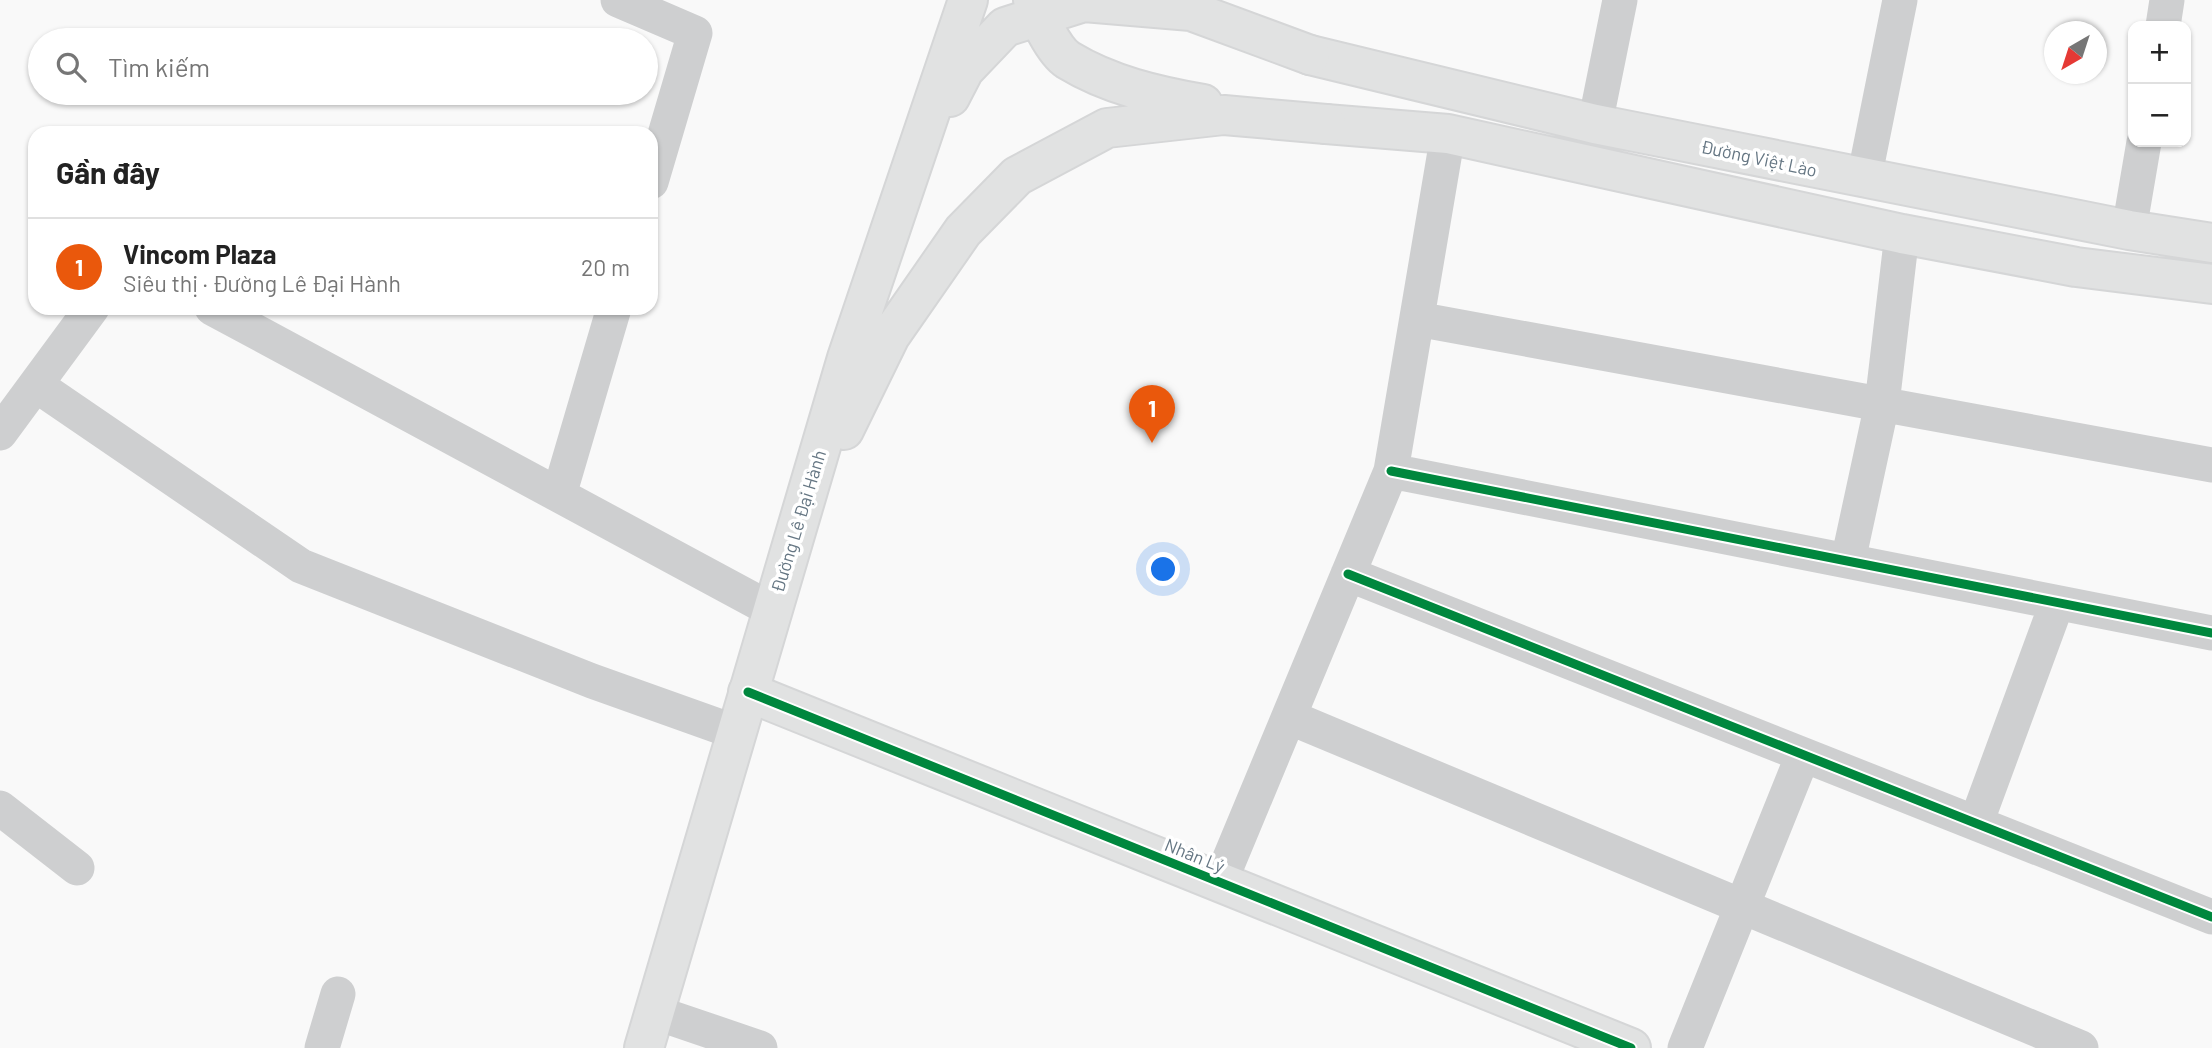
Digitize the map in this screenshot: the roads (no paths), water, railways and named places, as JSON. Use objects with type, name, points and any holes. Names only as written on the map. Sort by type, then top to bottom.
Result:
[{"type":"main road","name":"Đường Lê Đại Hành","points":[[644,1048],[846,358],[911,176],[968,0]]},
{"type":"main road","points":[[1239,0],[1310,55]]},
{"type":"main road","name":"Đường Việt Lào","points":[[911,176],[964,69],[1005,27],[1035,9],[1084,2],[1191,11],[1310,55],[1595,124],[1864,179],[2129,230],[2212,243]]},
{"type":"main road","points":[[1035,9],[1066,59],[1150,95],[1326,124]]},
{"type":"main road","points":[[795,533],[890,336],[963,231],[1017,176],[1107,128],[1224,115],[1448,134],[1902,234],[2076,267],[2212,284]]},
{"type":"main road","name":"Nhân Lý","points":[[748,692],[1631,1048]]},
{"type":"street","points":[[618,0],[695,33],[658,158]]},
{"type":"street","points":[[1595,124],[1620,0]]},
{"type":"street","points":[[1864,179],[1900,0]]},
{"type":"street","points":[[2164,21],[2167,0]]},
{"type":"street","points":[[1220,882],[1391,471],[1448,134]]},
{"type":"street","points":[[2129,230],[2143,147]]},
{"type":"street","points":[[1848,561],[1882,404],[1902,234]]},
{"type":"street","points":[[0,433],[87,315]]},
{"type":"street","points":[[225,315],[772,610]]},
{"type":"street","points":[[559,495],[612,315]]},
{"type":"street","points":[[1417,319],[2212,465]]},
{"type":"street","points":[[36,384],[301,566],[592,681],[735,732]]},
{"type":"street","points":[[1391,471],[2212,634]]},
{"type":"street","points":[[1348,574],[2212,917]]},
{"type":"street","points":[[1976,823],[2057,603]]},
{"type":"street","points":[[1289,716],[2081,1048]]},
{"type":"street","points":[[1685,1048],[1804,755]]},
{"type":"street","points":[[0,808],[77,868]]},
{"type":"street","points":[[322,1048],[338,994]]},
{"type":"street","points":[[654,1012],[760,1048]]},
{"type":"place","name":"Vincom Plaza","points":[[1152,443]]}]
